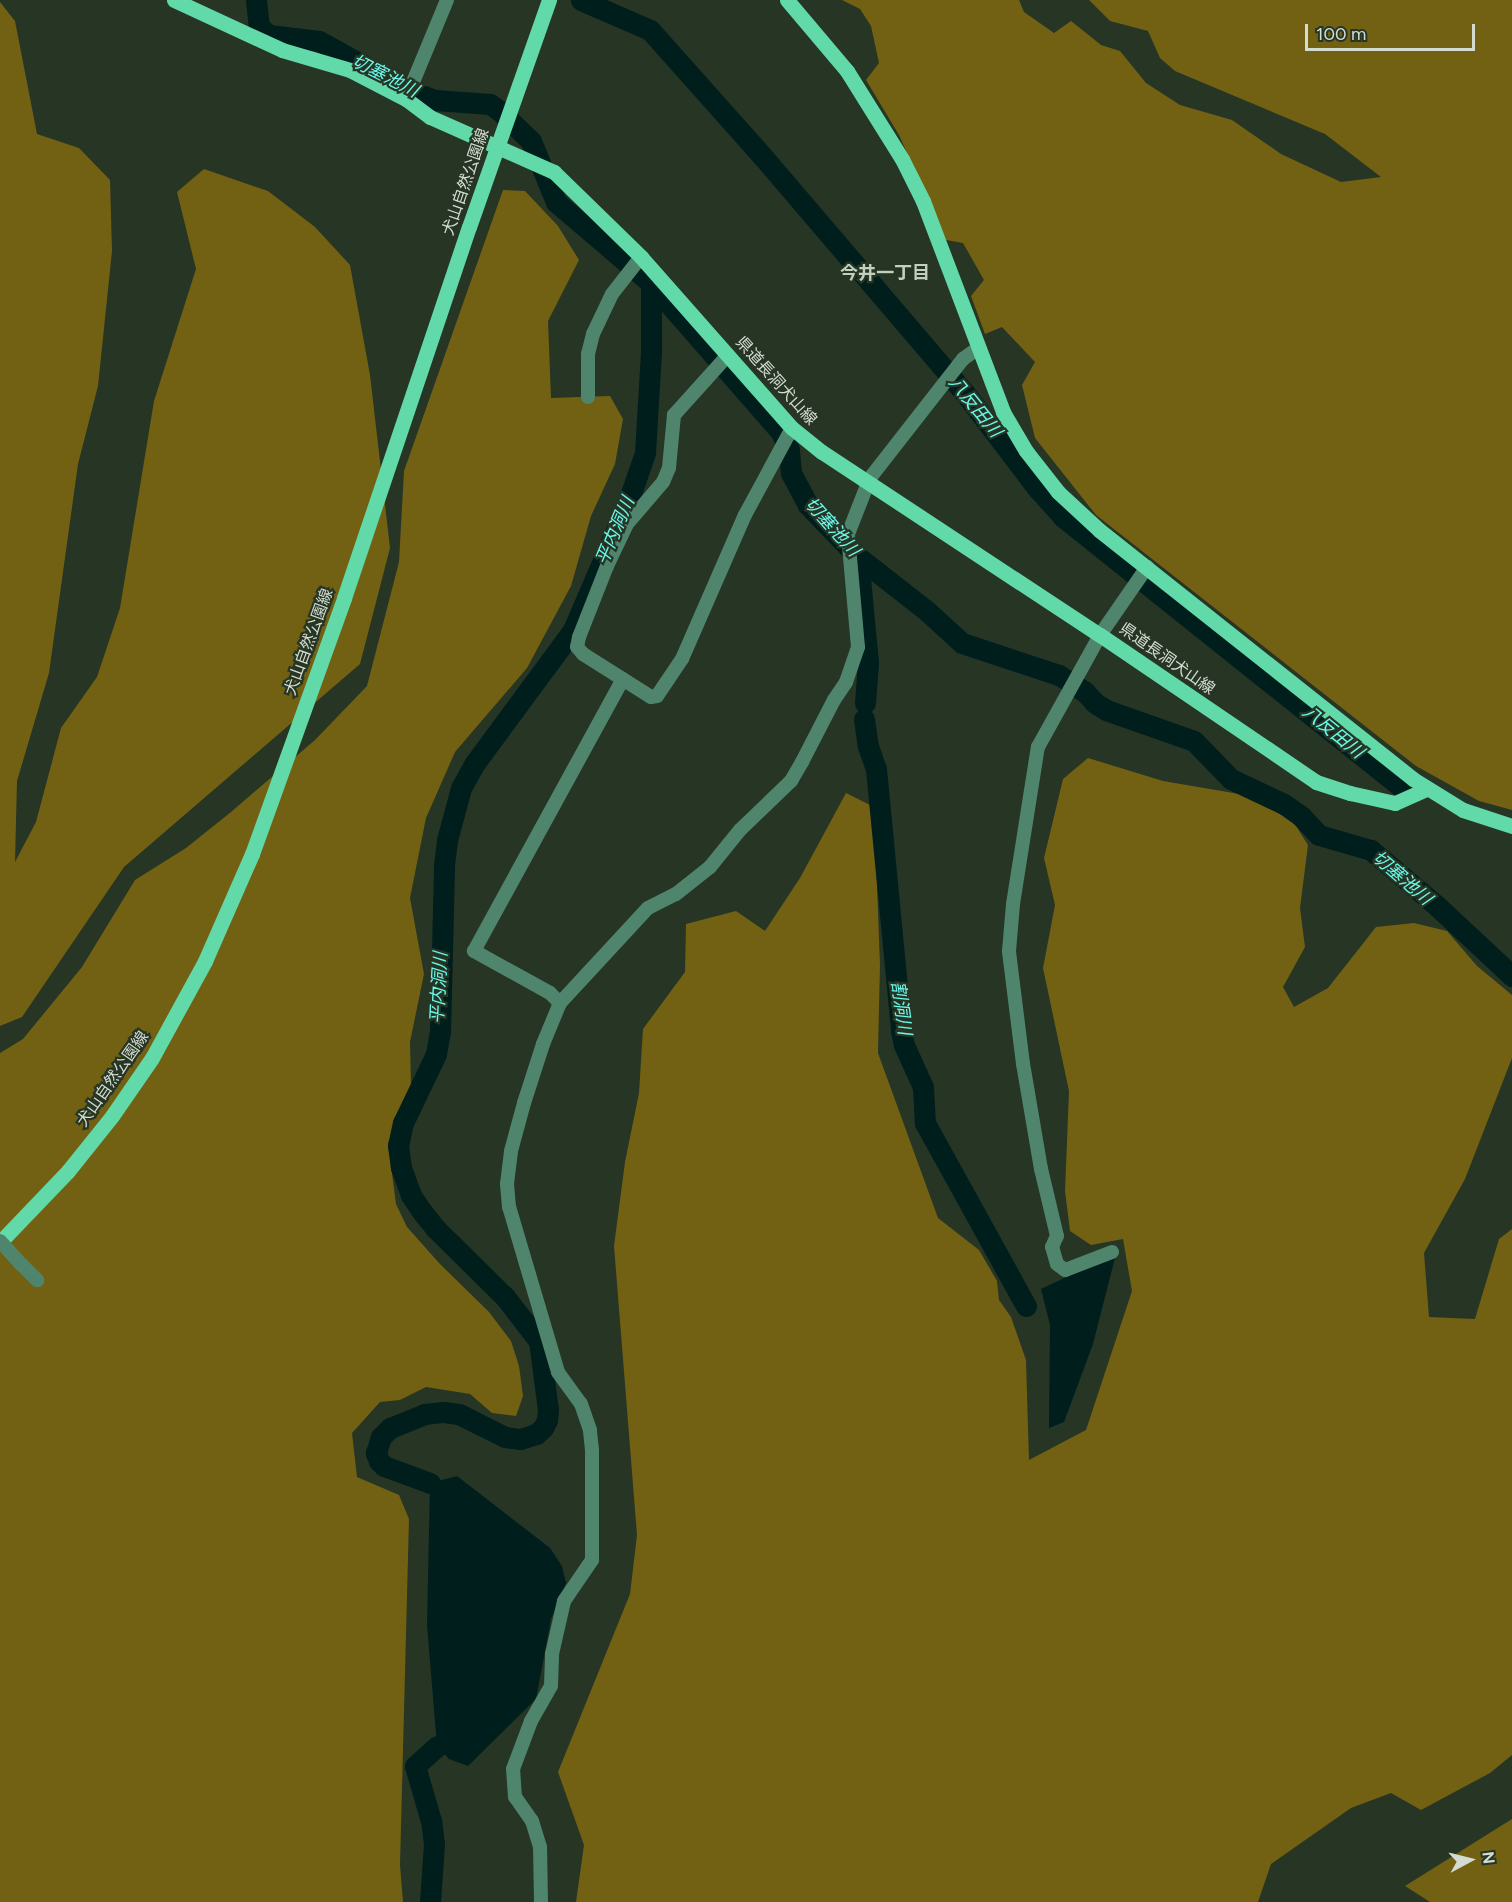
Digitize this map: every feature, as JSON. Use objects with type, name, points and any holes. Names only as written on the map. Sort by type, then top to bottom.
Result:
[{"type":"main road","name":"県道長洞犬山線","points":[[174,0],[282,50],[350,70],[406,99],[430,117],[554,172],[641,257],[723,360],[792,428],[822,452],[1100,635],[1316,782],[1350,793],[1395,803],[1427,789]]},
{"type":"main road","name":"犬山自然公園線","points":[[0,1241],[68,1171],[112,1116],[152,1058],[204,961],[252,854],[340,609],[469,227],[549,0]]},
{"type":"main road","points":[[787,0],[847,71],[902,159],[930,219],[1003,412],[1037,468],[1077,510],[1146,568],[1362,741],[1427,789],[1463,810],[1512,826]]},
{"type":"street","points":[[406,99],[447,0]]},
{"type":"street","points":[[588,397],[588,354],[593,334],[612,294],[641,257]]},
{"type":"street","points":[[541,1902],[540,1847],[532,1821],[515,1797],[513,1769],[527,1728],[551,1686],[552,1654],[564,1601],[592,1560],[592,1450],[590,1430],[581,1404],[558,1372],[510,1207],[507,1184],[511,1152],[524,1103],[543,1044],[560,1003],[648,908],[693,883],[740,830],[790,781],[846,682],[858,647],[848,534],[869,483],[963,359],[978,348]]},
{"type":"street","points":[[723,360],[674,415],[669,468],[663,482],[627,524],[606,566],[579,637],[577,647],[583,654],[651,697],[657,696],[682,659],[706,609],[717,574],[730,553],[745,515],[792,428]]},
{"type":"street","points":[[1112,1252],[1065,1270],[1057,1264],[1052,1248],[1057,1236],[1041,1168],[1023,1064],[1009,951],[1011,920],[1038,747],[1100,635],[1146,568]]},
{"type":"street","points":[[560,1003],[550,993],[474,951],[623,679]]},
{"type":"street","points":[[0,1241],[37,1280]]},
{"type":"shaded area","points":[[842,0],[1019,0],[1024,12],[1054,33],[1071,21],[1101,45],[1120,51],[1146,83],[1180,105],[1232,120],[1281,154],[1341,182],[1381,177],[1325,134],[1175,71],[1160,58],[1148,31],[1110,21],[1089,0],[1512,0],[1512,810],[1479,801],[1416,766],[1096,515],[1035,438],[1022,385],[1035,362],[1002,327],[985,334],[971,296],[984,280],[963,243],[946,240],[899,135],[866,80],[879,63],[871,26],[860,9]]},
{"type":"shaded area","points":[[0,2],[15,21],[37,134],[79,148],[110,180],[112,251],[98,386],[78,464],[49,673],[17,781],[15,862],[36,822],[61,728],[97,677],[120,608],[154,401],[196,269],[177,192],[204,169],[268,191],[315,227],[350,265],[370,375],[390,548],[360,664],[124,867],[22,1017],[0,1026]]},
{"type":"shaded area","points":[[503,190],[525,191],[558,226],[579,260],[548,321],[551,398],[610,396],[623,419],[615,464],[591,516],[571,586],[527,668],[455,752],[426,818],[410,898],[424,974],[410,1042],[411,1086],[388,1143],[396,1204],[407,1227],[440,1264],[489,1312],[511,1341],[519,1366],[523,1396],[516,1416],[492,1413],[470,1394],[426,1387],[400,1400],[380,1402],[352,1433],[357,1477],[399,1495],[409,1519],[400,1865],[403,1902],[0,1902],[0,1053],[23,1039],[82,967],[135,880],[186,848],[231,812],[315,740],[367,686],[399,562],[404,471]]},
{"type":"shaded area","points":[[1088,758],[1163,781],[1245,795],[1291,818],[1308,845],[1300,908],[1305,947],[1283,987],[1294,1007],[1328,988],[1376,927],[1414,923],[1447,931],[1477,966],[1512,995],[1512,1058],[1465,1179],[1424,1253],[1429,1317],[1475,1319],[1499,1239],[1512,1229],[1512,1755],[1490,1773],[1421,1810],[1391,1793],[1351,1808],[1271,1864],[1258,1902],[576,1902],[584,1845],[558,1772],[630,1594],[637,1535],[614,1246],[625,1162],[639,1093],[643,1029],[685,972],[686,924],[736,911],[765,931],[800,878],[846,793],[874,807],[880,965],[878,1053],[938,1218],[979,1250],[997,1281],[999,1300],[1011,1317],[1026,1360],[1029,1460],[1086,1430],[1132,1291],[1123,1239],[1091,1245],[1070,1231],[1065,1191],[1069,1091],[1043,968],[1055,905],[1044,858],[1063,779]]},
{"type":"shaded area","points":[[1512,1819],[1512,1902],[1430,1902],[1405,1886]]},
{"type":"water","points":[[1116,1254],[1093,1344],[1064,1422],[1049,1428],[1050,1325],[1041,1289]]},
{"type":"water","points":[[457,1476],[550,1548],[562,1566],[566,1583],[551,1619],[536,1699],[468,1766],[449,1759],[437,1746],[427,1625],[430,1483]]},
{"type":"waterway","name":"切塞池川","points":[[256,0],[259,27],[269,35],[319,41],[410,91],[435,100],[490,104],[500,111],[531,141],[556,202],[651,283],[781,432],[789,450],[791,473],[808,505],[858,557],[927,611],[962,643],[1059,675],[1084,691],[1095,703],[1106,710],[1194,741],[1231,779],[1284,804],[1301,816],[1319,835],[1371,850],[1437,906],[1512,976]]},
{"type":"waterway","name":"八反田川","points":[[581,0],[650,30],[764,158],[964,392],[1038,489],[1063,517],[1401,787]]},
{"type":"waterway","name":"平内洞川","points":[[430,1483],[384,1466],[379,1461],[376,1453],[381,1437],[390,1428],[424,1414],[444,1412],[459,1414],[505,1437],[520,1439],[536,1434],[547,1420],[548,1410],[539,1341],[505,1297],[436,1229],[423,1213],[411,1195],[401,1167],[398,1146],[403,1123],[436,1054],[440,1032],[444,865],[447,840],[461,788],[475,763],[573,630],[628,502],[645,453],[651,352],[651,283]]},
{"type":"waterway","name":"割洞川","points":[[858,557],[868,663],[865,703]]},
{"type":"waterway","name":"割洞川","points":[[864,719],[868,746],[876,769],[901,1031],[904,1045],[923,1087],[925,1123],[1026,1306]]},
{"type":"waterway","points":[[430,1902],[434,1844],[431,1821],[415,1766],[437,1746]]},
{"type":"district","name":"今井一丁目","points":[[885,273]]}]
